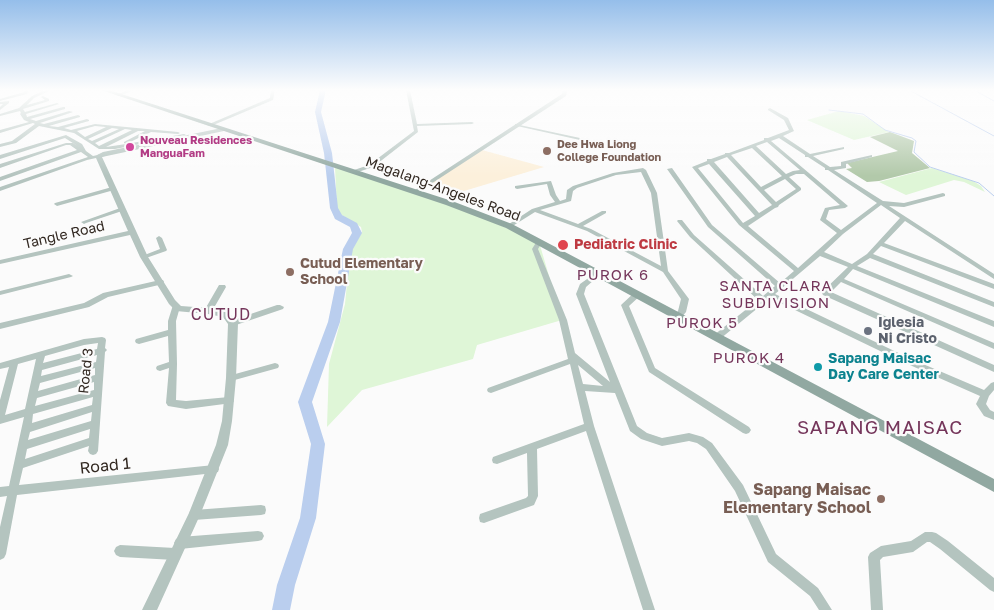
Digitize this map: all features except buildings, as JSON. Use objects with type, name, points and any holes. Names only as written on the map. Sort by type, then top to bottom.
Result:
[{"type":"main road","name":"Magalang-Angeles Road","points":[[189,118],[415,192],[509,226],[994,486]]},
{"type":"street","points":[[27,118],[44,126],[72,131],[92,143],[144,257],[176,308],[172,321],[173,364],[171,403],[186,405],[229,401]]},
{"type":"street","points":[[2,130],[50,118]]},
{"type":"street","points":[[44,126],[70,118]]},
{"type":"street","points":[[209,125],[225,118]]},
{"type":"street","points":[[350,171],[371,166],[393,150],[416,131],[415,118]]},
{"type":"street","points":[[415,192],[527,118]]},
{"type":"street","points":[[785,118],[792,131],[695,166],[744,226],[798,271]]},
{"type":"street","points":[[58,129],[87,120]]},
{"type":"street","points":[[0,146],[14,142],[35,123]]},
{"type":"street","points":[[416,125],[472,123]]},
{"type":"street","points":[[72,131],[93,125],[101,125],[164,131],[184,135],[115,148]]},
{"type":"street","points":[[79,134],[101,125]]},
{"type":"street","points":[[517,125],[580,138]]},
{"type":"street","points":[[86,138],[112,126]]},
{"type":"street","points":[[92,143],[124,128]]},
{"type":"street","points":[[98,155],[138,129]]},
{"type":"street","points":[[0,189],[98,155],[151,130]]},
{"type":"street","points":[[0,166],[66,144],[71,144],[81,150],[98,155],[223,130]]},
{"type":"street","points":[[145,142],[164,131]]},
{"type":"street","points":[[0,157],[64,136],[68,136],[80,144],[81,150]]},
{"type":"street","points":[[779,136],[994,277]]},
{"type":"street","points":[[0,151],[43,138]]},
{"type":"street","points":[[766,139],[846,206],[829,208],[823,220],[841,233]]},
{"type":"street","points":[[14,142],[21,145]]},
{"type":"street","points":[[744,226],[799,189],[752,145]]},
{"type":"street","points":[[807,156],[842,148]]},
{"type":"street","points":[[0,179],[81,150]]},
{"type":"street","points":[[727,154],[776,206]]},
{"type":"street","points":[[827,169],[843,167],[845,166],[844,163],[870,156]]},
{"type":"street","points":[[709,160],[759,216]]},
{"type":"street","points":[[670,169],[710,226],[779,286]]},
{"type":"street","points":[[509,226],[534,210],[570,200],[570,190],[575,187],[615,174],[643,170],[654,194],[665,271]]},
{"type":"street","points":[[762,189],[795,172],[806,172]]},
{"type":"street","points":[[517,187],[549,182],[552,185],[553,195],[560,203]]},
{"type":"street","points":[[56,204],[112,188]]},
{"type":"street","points":[[717,337],[841,233],[880,203],[904,205],[943,194]]},
{"type":"street","points":[[84,222],[123,209]]},
{"type":"street","points":[[534,210],[578,226],[665,271],[685,299],[682,312],[678,316]]},
{"type":"street","points":[[578,226],[604,212]]},
{"type":"street","points":[[904,218],[881,244],[853,266],[826,293],[994,369]]},
{"type":"street","points":[[680,221],[692,236],[765,297],[984,394]]},
{"type":"street","name":"Tangle Road","points":[[0,262],[133,232]]},
{"type":"street","points":[[144,257],[164,250],[159,238]]},
{"type":"street","points":[[539,242],[536,249],[563,320],[589,426],[650,610]]},
{"type":"street","points":[[881,244],[994,286]]},
{"type":"street","points":[[819,253],[994,324]]},
{"type":"street","points":[[869,255],[994,305]]},
{"type":"street","points":[[599,273],[583,286],[580,294],[616,390],[633,428],[644,436],[662,442],[689,437],[700,440],[709,446],[739,488],[772,558],[814,592],[826,610]]},
{"type":"street","points":[[0,293],[69,276]]},
{"type":"street","points":[[841,280],[994,346]]},
{"type":"street","points":[[0,326],[86,305],[106,295],[160,282]]},
{"type":"street","points":[[208,311],[222,287]]},
{"type":"street","points":[[638,294],[625,306],[652,370],[746,430]]},
{"type":"street","points":[[233,323],[280,307]]},
{"type":"street","points":[[149,610],[194,516],[214,469],[225,434],[229,401],[233,323],[229,316],[208,311],[176,308]]},
{"type":"street","points":[[139,341],[172,332]]},
{"type":"street","name":"Road 3","points":[[0,366],[98,339],[103,341],[93,451]]},
{"type":"street","points":[[38,368],[103,350]]},
{"type":"street","points":[[0,554],[41,355]]},
{"type":"street","points":[[491,390],[572,357]]},
{"type":"street","points":[[572,357],[616,390]]},
{"type":"street","points":[[14,362],[0,419],[98,392]]},
{"type":"street","points":[[35,382],[100,364]]},
{"type":"street","points":[[160,368],[173,364]]},
{"type":"street","points":[[231,378],[275,366]]},
{"type":"street","points":[[33,396],[99,377]]},
{"type":"street","points":[[994,384],[984,394],[981,404],[982,408],[994,416]]},
{"type":"street","points":[[579,387],[616,390]]},
{"type":"street","points":[[26,429],[96,407]]},
{"type":"street","points":[[23,446],[95,424]]},
{"type":"street","points":[[497,460],[532,449],[589,426]]},
{"type":"street","points":[[19,465],[94,440]]},
{"type":"street","points":[[484,518],[530,502],[533,496],[532,449]]},
{"type":"street","name":"Road 1","points":[[0,492],[214,469]]},
{"type":"street","points":[[194,516],[261,510]]},
{"type":"street","points":[[120,551],[178,549],[258,536]]},
{"type":"street","points":[[877,610],[874,558],[881,552],[913,546],[926,537],[932,537],[944,545],[994,586]]},
{"type":"shaded area","points":[[482,150],[544,167],[464,191],[431,182]]},
{"type":"green space","points":[[868,118],[889,132],[854,140],[807,120]]},
{"type":"green space","points":[[890,132],[914,141],[912,153],[930,168],[879,181],[867,182],[846,169],[852,168],[847,163],[898,151],[870,137]]},
{"type":"green space","points":[[335,167],[462,209],[539,242],[562,320],[477,345],[473,359],[362,390],[327,427],[329,364],[345,304],[350,252],[362,232],[361,227],[340,214],[337,209]]},
{"type":"green space","points":[[932,168],[973,181],[981,186],[985,192],[964,182],[954,180],[906,195],[879,182]]},
{"type":"waterway","points":[[281,610],[286,585],[308,518],[318,444],[305,402],[334,322],[348,249],[353,237],[357,233],[354,225],[338,217],[334,208],[328,153],[320,118]]},
{"type":"waterway","points":[[869,118],[885,130],[916,141],[914,152],[930,167],[979,183],[994,196]]},
{"type":"waterway","points":[[962,118],[994,136]]},
{"type":"place","name":"Nouveau Residences ManguaFam","points":[[130,147]]},
{"type":"place","name":"Dee Hwa Liong College Foundation","points":[[547,151]]},
{"type":"place","name":"Pediatric Clinic","points":[[563,245]]},
{"type":"place","name":"Cutud Elementary School","points":[[290,272]]},
{"type":"place","name":"Iglesia Ni Cristo","points":[[868,331]]},
{"type":"place","name":"Sapang Maisac Day Care Center","points":[[818,367]]},
{"type":"place","name":"Sapang Maisac Elementary School","points":[[881,499]]},
{"type":"district","name":"PUROK 6","points":[[613,275]]},
{"type":"district","name":"SANTA CLARA SUBDIVISION","points":[[776,294]]},
{"type":"district","name":"CUTUD","points":[[221,315]]},
{"type":"district","name":"PUROK 5","points":[[702,323]]},
{"type":"district","name":"PUROK 4","points":[[749,358]]},
{"type":"district","name":"SAPANG MAISAC","points":[[880,428]]}]
